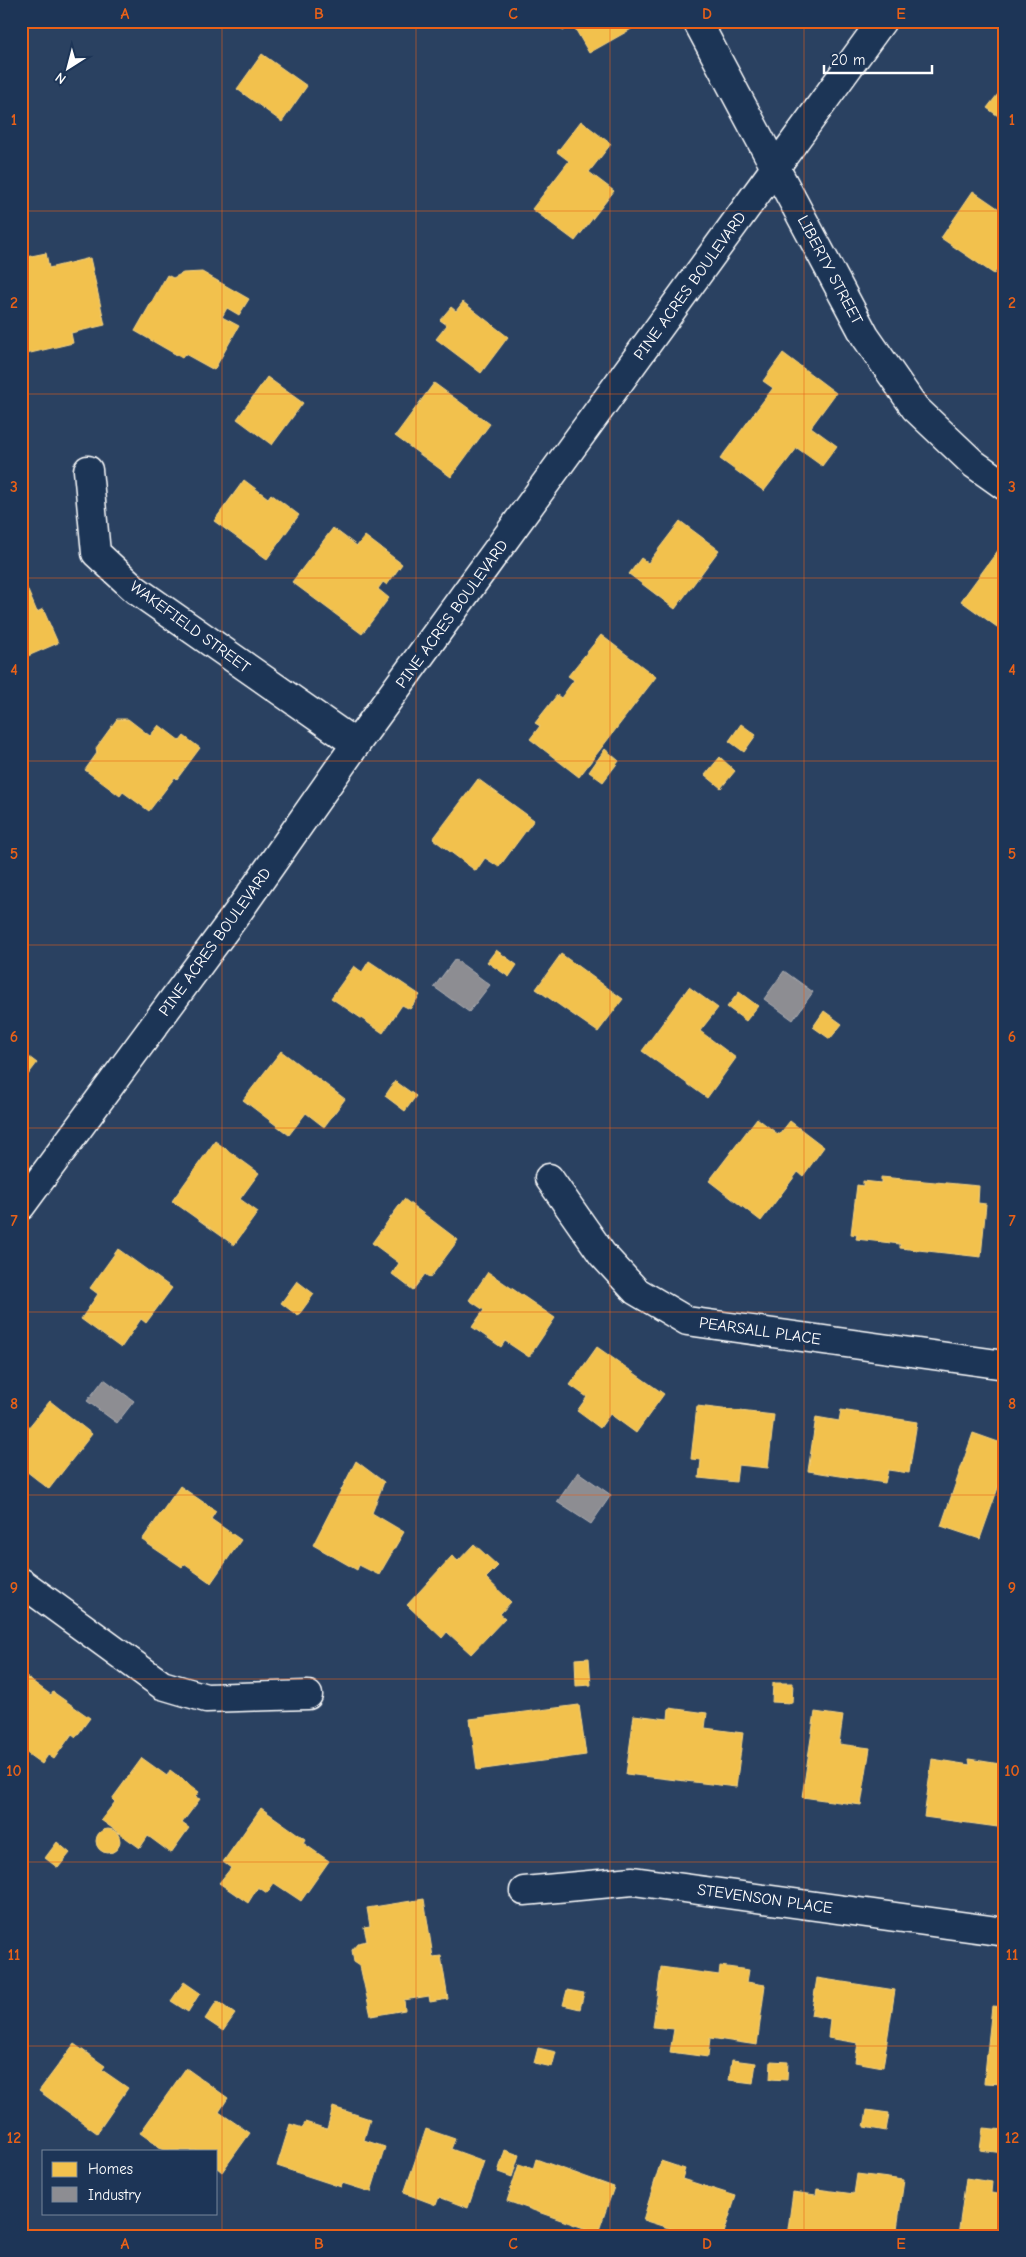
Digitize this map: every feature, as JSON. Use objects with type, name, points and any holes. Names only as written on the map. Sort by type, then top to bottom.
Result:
[{"type":"street","name":"LIBERTY STREET","points":[[697,21],[865,336],[915,408],[974,464],[1005,486]]},
{"type":"street","name":"PINE ACRES BOULEVARD","points":[[21,1206],[232,920],[356,744],[882,21]]},
{"type":"street","name":"WAKEFIELD STREET","points":[[88,470],[96,553],[136,590],[356,744]]},
{"type":"street","name":"PEARSALL PLACE","points":[[549,1178],[602,1254],[636,1291],[687,1322],[1005,1365]]},
{"type":"street","points":[[21,1582],[162,1685],[206,1698],[308,1695]]},
{"type":"street","name":"STEVENSON PLACE","points":[[524,1891],[633,1881],[1005,1932]]},
{"type":"building: Homes","points":[[558,21],[632,21],[635,27],[589,53],[573,25],[563,31]]},
{"type":"building: Homes","points":[[262,54],[307,86],[282,122],[237,89]]},
{"type":"building: Homes","points":[[1005,85],[1005,121],[987,108]]},
{"type":"building: Homes","points":[[581,121],[611,144],[589,172],[614,191],[575,241],[532,209],[569,161],[557,152]]},
{"type":"building: Homes","points":[[973,191],[1005,213],[1004,272],[998,268],[994,274],[941,238]]},
{"type":"building: Homes","points":[[46,253],[49,268],[90,258],[105,325],[71,333],[73,343],[22,355],[21,258]]},
{"type":"building: Homes","points":[[202,272],[249,299],[239,315],[227,308],[222,317],[239,326],[214,370],[185,354],[182,358],[135,331],[167,275],[173,278],[183,273]]},
{"type":"building: Homes","points":[[463,302],[508,337],[481,373],[436,339],[447,325],[440,320],[451,307],[456,311]]},
{"type":"building: Homes","points":[[783,353],[836,393],[811,427],[837,446],[822,466],[797,448],[764,491],[720,459],[773,388],[763,381]]},
{"type":"building: Homes","points":[[267,377],[303,403],[272,445],[237,419]]},
{"type":"building: Homes","points":[[434,383],[490,424],[451,477],[395,436]]},
{"type":"building: Homes","points":[[244,480],[268,498],[271,494],[299,515],[267,559],[214,521]]},
{"type":"building: Homes","points":[[680,521],[719,550],[675,609],[629,574],[641,558],[648,563]]},
{"type":"building: Homes","points":[[333,528],[357,546],[365,536],[402,564],[387,585],[383,582],[378,589],[389,598],[362,634],[292,582]]},
{"type":"building: Homes","points":[[999,549],[1005,553],[1004,632],[961,601]]},
{"type":"building: Homes","points":[[26,586],[37,612],[43,609],[58,643],[21,659],[21,588]]},
{"type":"building: Homes","points":[[601,635],[656,677],[579,777],[530,739],[540,726],[535,723],[557,695],[561,698],[574,680],[568,676]]},
{"type":"building: Homes","points":[[117,719],[128,719],[150,736],[159,725],[180,741],[184,736],[200,748],[177,779],[175,777],[149,811],[123,792],[120,796],[85,770],[97,753],[96,748]]},
{"type":"building: Homes","points":[[741,724],[756,735],[744,752],[729,741]]},
{"type":"building: Homes","points":[[605,749],[619,761],[603,782],[589,772]]},
{"type":"building: Homes","points":[[720,757],[735,771],[721,788],[705,775]]},
{"type":"building: Homes","points":[[478,779],[534,820],[499,867],[485,858],[476,871],[433,839]]},
{"type":"building: Homes","points":[[496,950],[517,965],[509,977],[487,962]]},
{"type":"building: Homes","points":[[561,954],[623,999],[598,1032],[536,989]]},
{"type":"building: Homes","points":[[369,961],[420,995],[410,1009],[402,1005],[383,1033],[331,998],[354,966],[362,972]]},
{"type":"building: Homes","points":[[689,987],[718,1008],[700,1031],[736,1058],[707,1098],[642,1051]]},
{"type":"building: Homes","points":[[739,992],[758,1006],[746,1021],[727,1007]]},
{"type":"building: Homes","points":[[824,1011],[842,1024],[830,1039],[813,1027]]},
{"type":"building: Homes","points":[[21,1051],[37,1063],[21,1084]]},
{"type":"building: Homes","points":[[281,1051],[345,1099],[324,1127],[306,1113],[289,1135],[243,1100]]},
{"type":"building: Homes","points":[[395,1081],[416,1096],[405,1111],[385,1096]]},
{"type":"building: Homes","points":[[757,1118],[779,1135],[790,1121],[824,1147],[803,1176],[798,1172],[761,1221],[709,1181]]},
{"type":"building: Homes","points":[[215,1141],[259,1173],[240,1199],[258,1212],[234,1245],[172,1201]]},
{"type":"building: Homes","points":[[881,1177],[979,1186],[978,1203],[986,1204],[981,1257],[900,1248],[900,1244],[856,1239],[857,1235],[851,1234],[857,1185],[863,1186],[863,1181],[881,1183]]},
{"type":"building: Homes","points":[[404,1199],[458,1240],[430,1278],[425,1274],[413,1290],[392,1274],[399,1263],[372,1243]]},
{"type":"building: Homes","points":[[118,1249],[172,1288],[146,1323],[141,1319],[121,1348],[81,1319],[98,1294],[90,1288]]},
{"type":"building: Homes","points":[[488,1272],[555,1318],[529,1357],[505,1341],[501,1347],[472,1327],[484,1310],[469,1300]]},
{"type":"building: Homes","points":[[297,1281],[314,1294],[298,1316],[281,1303]]},
{"type":"building: Homes","points":[[597,1347],[664,1394],[636,1433],[610,1414],[600,1428],[577,1411],[587,1397],[570,1385]]},
{"type":"building: Homes","points":[[50,1401],[92,1434],[49,1489],[21,1467],[21,1423],[28,1428]]},
{"type":"building: Homes","points":[[697,1406],[774,1415],[768,1468],[738,1465],[736,1482],[699,1478],[701,1460],[691,1459]]},
{"type":"building: Homes","points":[[841,1410],[917,1422],[909,1473],[888,1470],[885,1483],[808,1471],[816,1417],[839,1421]]},
{"type":"building: Homes","points":[[973,1433],[1004,1444],[999,1458],[1005,1460],[1005,1468],[980,1539],[941,1526]]},
{"type":"building: Homes","points":[[356,1461],[384,1482],[372,1513],[404,1532],[379,1575],[359,1565],[357,1570],[313,1545]]},
{"type":"building: Homes","points":[[180,1486],[216,1511],[211,1519],[241,1540],[211,1583],[184,1564],[182,1567],[142,1540]]},
{"type":"building: Homes","points":[[474,1544],[498,1566],[486,1578],[511,1602],[500,1614],[505,1618],[471,1654],[447,1632],[442,1638],[407,1605],[452,1556],[458,1561]]},
{"type":"building: Homes","points":[[589,1658],[591,1685],[576,1686],[575,1659]]},
{"type":"building: Homes","points":[[25,1676],[51,1695],[53,1692],[90,1718],[76,1737],[72,1734],[54,1759],[48,1755],[42,1764],[21,1749],[21,1681]]},
{"type":"building: Homes","points":[[773,1683],[793,1683],[792,1703],[772,1702]]},
{"type":"building: Homes","points":[[579,1705],[586,1755],[477,1770],[470,1719]]},
{"type":"building: Homes","points":[[669,1708],[707,1713],[705,1728],[743,1733],[736,1787],[626,1774],[634,1715],[668,1719]]},
{"type":"building: Homes","points":[[815,1712],[843,1716],[839,1744],[870,1748],[861,1805],[802,1797]]},
{"type":"building: Homes","points":[[142,1758],[167,1776],[170,1770],[199,1792],[195,1797],[200,1799],[182,1823],[189,1828],[171,1853],[148,1836],[140,1848],[101,1820],[115,1802],[112,1799]]},
{"type":"building: Homes","points":[[932,1759],[970,1765],[969,1759],[1000,1764],[999,1769],[1005,1770],[1005,1828],[924,1817]]},
{"type":"building: Homes","points":[[261,1808],[305,1839],[303,1843],[329,1861],[301,1901],[274,1883],[267,1893],[258,1887],[248,1903],[219,1883],[231,1868],[223,1862]]},
{"type":"building: Homes","points":[[108,1829],[116,1833],[120,1841],[116,1849],[108,1853],[100,1849],[96,1841],[100,1833]]},
{"type":"building: Homes","points":[[57,1842],[70,1853],[58,1868],[45,1858]]},
{"type":"building: Homes","points":[[424,1899],[433,1957],[441,1956],[448,1999],[430,2002],[429,1996],[404,2000],[405,2010],[371,2016],[360,1966],[354,1962],[352,1950],[358,1943],[367,1941],[364,1927],[370,1926],[367,1908]]},
{"type":"building: Homes","points":[[720,1966],[749,1970],[747,1982],[765,1985],[757,2045],[710,2038],[708,2057],[670,2052],[674,2029],[653,2027],[661,1967],[719,1975]]},
{"type":"building: Homes","points":[[817,1978],[895,1990],[883,2067],[855,2062],[858,2043],[828,2038],[830,2019],[811,2015]]},
{"type":"building: Homes","points":[[184,1982],[200,1993],[188,2012],[171,2001]]},
{"type":"building: Homes","points":[[567,1990],[584,1993],[580,2009],[563,2005]]},
{"type":"building: Homes","points":[[217,2001],[235,2014],[223,2031],[205,2019]]},
{"type":"building: Homes","points":[[992,2006],[1005,2007],[1005,2084],[984,2083]]},
{"type":"building: Homes","points":[[74,2044],[105,2066],[102,2070],[128,2088],[97,2133],[39,2091]]},
{"type":"building: Homes","points":[[538,2048],[556,2052],[552,2067],[534,2063]]},
{"type":"building: Homes","points":[[732,2060],[756,2063],[753,2083],[729,2080]]},
{"type":"building: Homes","points":[[771,2061],[788,2062],[787,2080],[770,2079]]},
{"type":"building: Homes","points":[[186,2068],[228,2098],[219,2112],[250,2133],[222,2172],[218,2169],[218,2150],[164,2150],[140,2133]]},
{"type":"building: Homes","points":[[333,2107],[370,2119],[364,2140],[385,2147],[371,2192],[342,2183],[341,2187],[277,2166],[290,2124],[303,2128],[305,2122],[327,2129]]},
{"type":"building: Homes","points":[[867,2110],[889,2113],[886,2131],[864,2127]]},
{"type":"building: Homes","points":[[983,2128],[1005,2130],[1003,2153],[980,2150]]},
{"type":"building: Homes","points":[[426,2129],[455,2139],[451,2149],[484,2161],[468,2208],[439,2197],[436,2205],[404,2193]]},
{"type":"building: Homes","points":[[505,2150],[519,2155],[512,2177],[498,2172]]},
{"type":"building: Homes","points":[[536,2159],[614,2187],[598,2233],[507,2201],[519,2164],[533,2169]]},
{"type":"building: Homes","points":[[661,2161],[685,2169],[682,2179],[736,2196],[723,2236],[694,2236],[643,2220]]},
{"type":"building: Homes","points":[[857,2174],[904,2180],[896,2236],[787,2236],[793,2192],[816,2195],[817,2189],[854,2194]]},
{"type":"building: Homes","points":[[966,2178],[992,2182],[991,2193],[1005,2195],[1005,2236],[958,2236]]},
{"type":"building: Industry","points":[[455,959],[490,985],[469,1012],[434,987]]},
{"type":"building: Industry","points":[[784,971],[813,992],[793,1020],[764,999]]},
{"type":"building: Industry","points":[[104,1379],[134,1401],[117,1423],[87,1401]]},
{"type":"building: Industry","points":[[578,1472],[611,1495],[591,1524],[557,1502]]}]
